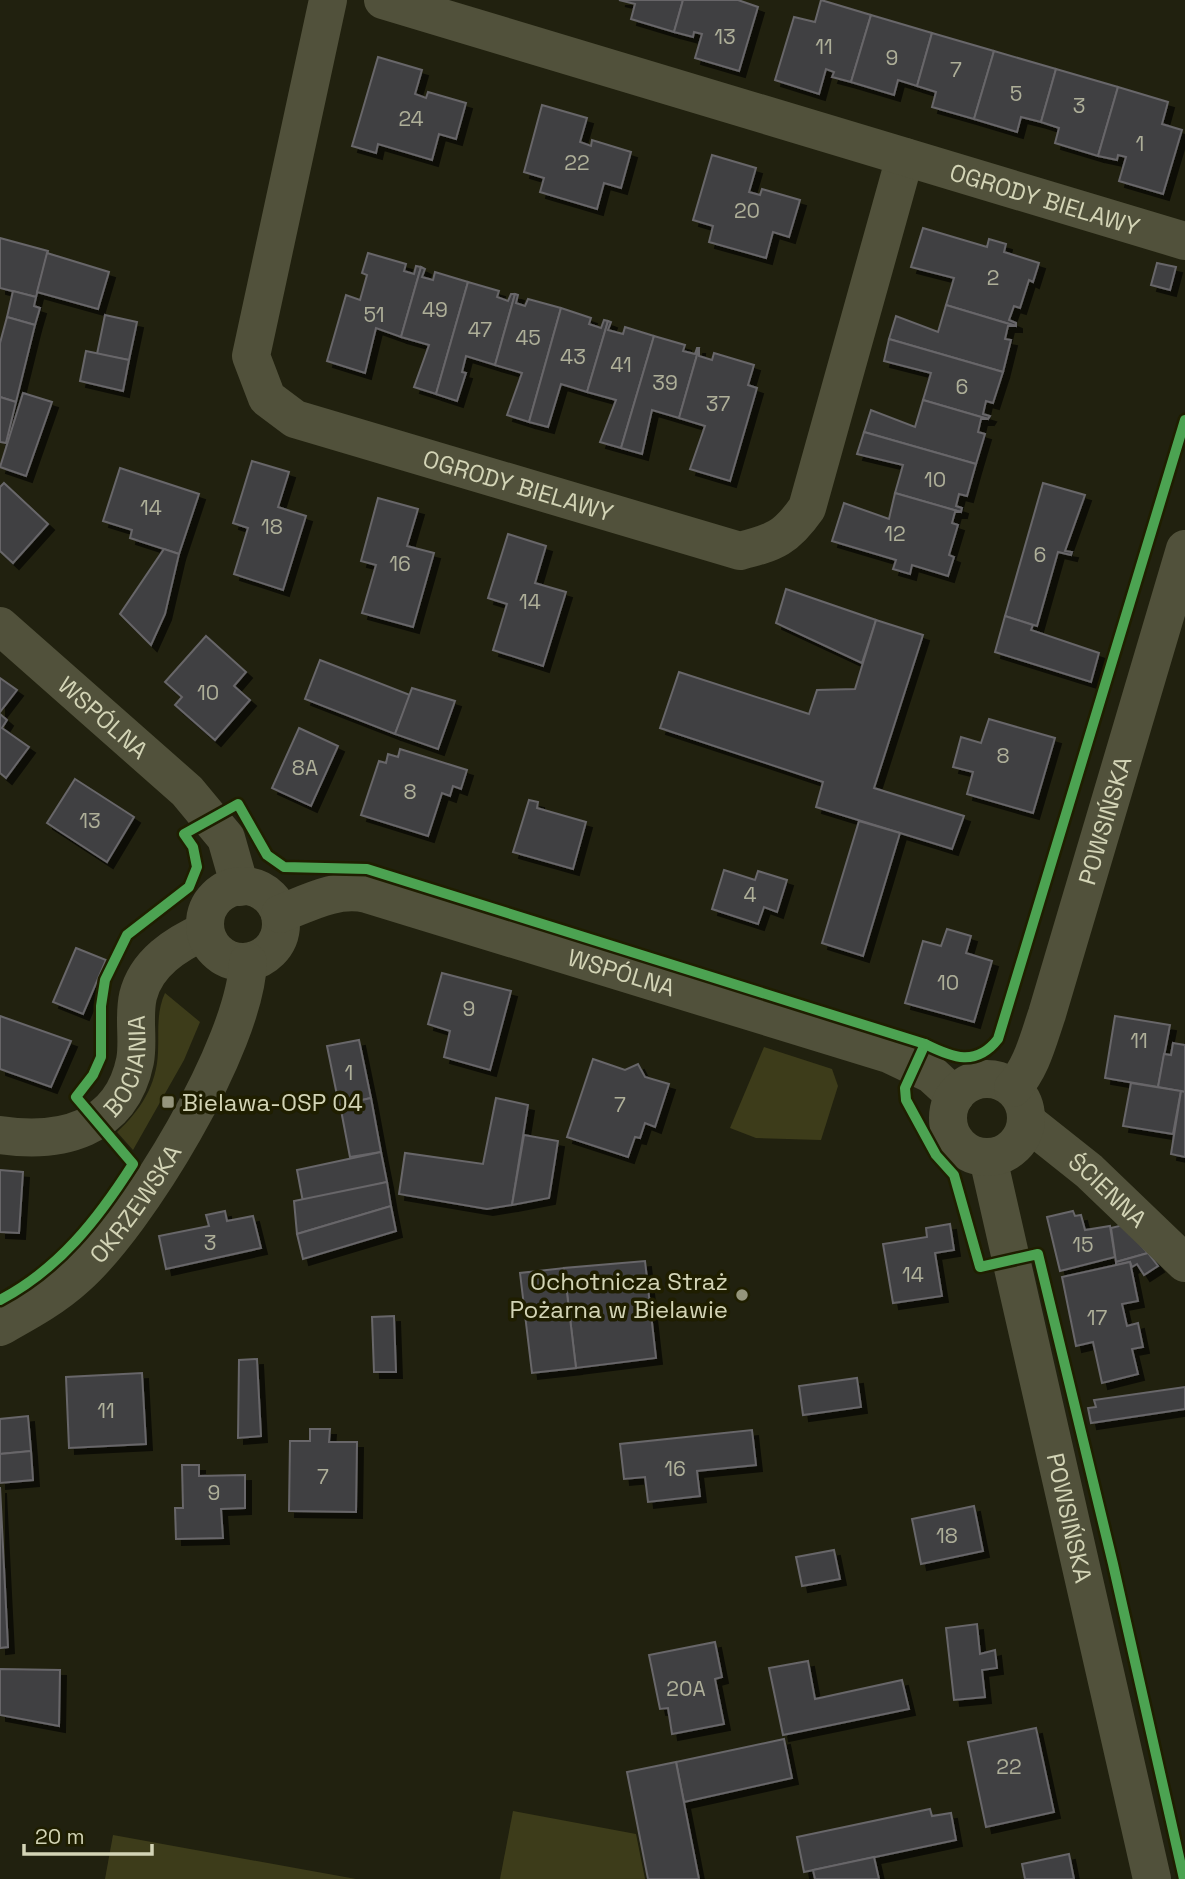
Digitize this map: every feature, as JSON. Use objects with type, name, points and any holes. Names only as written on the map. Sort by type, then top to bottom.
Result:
[{"type":"street","name":"OGRODY BIELAWY","points":[[328,0],[251,356],[267,398],[295,419],[740,551],[774,542],[791,530],[807,508],[905,157]]},
{"type":"street","name":"OGRODY BIELAWY","points":[[383,0],[1185,242]]},
{"type":"street","name":"POWSIŃSKA","points":[[1019,1105],[1023,1077],[1047,1014],[1185,549]]},
{"type":"street","name":"WSPÓLNA","points":[[0,626],[187,791],[226,838],[240,887]]},
{"type":"street","points":[[240,887],[265,893],[280,914],[281,927],[271,951],[248,962],[233,961],[220,955],[205,931],[209,906],[217,897],[240,887]]},
{"type":"street","name":"WSPÓLNA","points":[[280,914],[330,895],[353,891],[367,894],[889,1054],[930,1074],[955,1096]]},
{"type":"street","name":"BOCIANIA","points":[[0,1135],[30,1140],[63,1136],[97,1121],[114,1105],[124,1091],[135,1059],[138,995],[165,954],[205,931]]},
{"type":"street","name":"OKRZEWSKA","points":[[0,1327],[41,1304],[77,1277],[114,1237],[155,1176],[219,1066],[235,1022],[248,962]]},
{"type":"street","points":[[980,1079],[1002,1082],[1019,1105],[1016,1144],[1006,1152],[988,1158],[970,1153],[954,1138],[948,1116],[955,1096],[970,1083],[980,1079]]},
{"type":"street","name":"ŚCIENNA","points":[[1019,1105],[1185,1263]]},
{"type":"street","name":"POWSIŃSKA","points":[[988,1158],[1152,1879]]},
{"type":"shaded area","points":[[165,993],[200,1022],[184,1060],[133,1150],[117,1132],[140,1106],[151,1086],[157,1064],[159,1015]]},
{"type":"shaded area","points":[[764,1047],[832,1069],[838,1086],[821,1140],[756,1138],[730,1128]]},
{"type":"shaded area","points":[[513,1811],[636,1834],[645,1879],[500,1879]]},
{"type":"shaded area","points":[[113,1835],[356,1879],[105,1879]]},
{"type":"building","points":[[619,0],[683,0],[674,32],[631,19],[635,4]]},
{"type":"building","points":[[683,0],[738,0],[758,7],[739,71],[695,58],[702,34],[694,32],[693,37],[674,32]]},
{"type":"building","points":[[821,0],[871,15],[851,82],[832,77],[834,72],[826,69],[819,94],[775,80],[794,17],[815,22]]},
{"type":"building","points":[[871,15],[932,33],[917,86],[898,80],[894,95],[851,82]]},
{"type":"building","points":[[932,33],[994,51],[974,119],[932,107],[936,92],[917,86]]},
{"type":"building","points":[[994,51],[1056,69],[1041,122],[1021,117],[1017,132],[974,119]]},
{"type":"building","points":[[378,57],[422,70],[415,94],[426,98],[428,92],[466,103],[456,139],[439,134],[432,160],[378,144],[376,153],[352,146]]},
{"type":"building","points":[[1056,69],[1118,87],[1098,156],[1055,143],[1059,128],[1041,122]]},
{"type":"building","points":[[1118,87],[1168,102],[1162,124],[1182,130],[1163,194],[1119,181],[1126,157],[1118,155],[1117,160],[1098,156]]},
{"type":"building","points":[[542,105],[587,118],[580,142],[591,146],[592,140],[631,152],[621,188],[604,183],[597,209],[540,192],[544,178],[524,172]]},
{"type":"building","points":[[712,155],[756,168],[749,192],[760,195],[762,189],[800,200],[789,237],[773,232],[766,258],[709,242],[713,226],[693,220]]},
{"type":"building","points":[[923,228],[987,247],[989,239],[1006,244],[1004,252],[1039,263],[1033,282],[1029,280],[1020,308],[1014,306],[1009,320],[1016,323],[1016,326],[946,305],[954,278],[911,267]]},
{"type":"building","points":[[0,238],[48,251],[36,297],[0,288]]},
{"type":"building","points":[[47,253],[109,272],[98,309],[37,292]]},
{"type":"building","points":[[368,253],[406,264],[404,271],[414,274],[416,266],[421,267],[401,337],[376,328],[365,373],[327,361],[346,295],[360,300],[367,275],[362,273]]},
{"type":"building","points":[[1157,263],[1176,267],[1170,290],[1151,285]]},
{"type":"building","points":[[421,267],[425,269],[422,277],[433,280],[435,272],[468,282],[436,394],[414,387],[429,345],[401,337]]},
{"type":"building","points":[[468,282],[499,291],[497,297],[508,301],[511,294],[515,294],[495,365],[466,356],[462,372],[466,373],[457,401],[436,394]]},
{"type":"building","points":[[13,291],[36,297],[34,306],[40,308],[35,325],[7,317]]},
{"type":"building","points":[[515,294],[518,295],[516,303],[525,306],[528,299],[561,308],[529,422],[507,415],[522,373],[495,365]]},
{"type":"building","points":[[946,305],[1016,326],[1008,326],[1005,339],[1011,340],[1003,372],[889,339],[896,316],[938,332]]},
{"type":"building","points":[[561,308],[591,318],[589,324],[601,328],[604,320],[608,321],[587,392],[561,384],[548,427],[529,422]]},
{"type":"building","points":[[105,315],[137,322],[129,360],[97,354]]},
{"type":"building","points":[[7,317],[35,325],[16,402],[0,397],[0,343]]},
{"type":"building","points":[[608,321],[611,322],[608,330],[623,334],[625,327],[654,336],[621,448],[600,442],[616,400],[587,392]]},
{"type":"building","points":[[654,336],[685,345],[683,351],[695,354],[699,348],[679,418],[652,410],[642,454],[621,448]]},
{"type":"building","points":[[889,339],[1003,372],[993,403],[986,401],[983,414],[990,416],[988,419],[923,400],[931,373],[884,361]]},
{"type":"building","points":[[699,348],[699,356],[712,360],[714,353],[754,365],[748,385],[757,388],[730,481],[690,469],[705,426],[679,418]]},
{"type":"building","points":[[86,351],[129,360],[123,391],[80,381]]},
{"type":"building","points":[[23,393],[52,402],[26,476],[0,467]]},
{"type":"building","points":[[0,397],[16,402],[6,443],[0,442]]},
{"type":"building","points":[[923,400],[988,419],[981,419],[978,432],[985,434],[976,464],[864,432],[871,410],[915,427]]},
{"type":"building","points":[[864,432],[976,464],[967,496],[959,494],[956,506],[962,508],[961,512],[895,493],[903,465],[857,454]]},
{"type":"building","points":[[252,461],[289,472],[278,507],[306,516],[283,590],[234,574],[248,528],[233,523]]},
{"type":"building","points":[[120,468],[199,494],[179,554],[130,538],[132,530],[103,521]]},
{"type":"building","points":[[4,483],[48,524],[13,563],[0,551],[0,487]]},
{"type":"building","points":[[1043,483],[1085,495],[1065,551],[1072,552],[1071,555],[1058,552],[1037,626],[1005,616]]},
{"type":"building","points":[[895,493],[961,512],[955,512],[952,523],[958,525],[949,555],[954,557],[948,576],[912,565],[910,574],[893,569],[896,560],[832,541],[844,503],[889,519]]},
{"type":"building","points":[[378,498],[418,509],[407,546],[434,553],[413,627],[362,613],[376,565],[361,561]]},
{"type":"building","points":[[508,534],[546,546],[535,583],[566,592],[543,666],[493,650],[507,604],[488,598]]},
{"type":"building","points":[[164,549],[179,554],[165,614],[151,645],[120,614]]},
{"type":"building","points":[[786,589],[876,620],[862,663],[776,623]]},
{"type":"building","points":[[1005,616],[1033,625],[1031,630],[1099,653],[1091,682],[995,652]]},
{"type":"building","points":[[876,620],[923,635],[874,788],[964,816],[952,849],[816,807],[823,782],[660,728],[679,672],[809,714],[817,690],[855,689]]},
{"type":"building","points":[[206,636],[246,672],[234,686],[250,700],[215,740],[175,705],[182,697],[165,682]]},
{"type":"building","points":[[320,660],[410,695],[395,734],[305,699]]},
{"type":"building","points":[[0,678],[17,690],[0,712]]},
{"type":"building","points":[[412,688],[455,701],[438,749],[395,734]]},
{"type":"building","points":[[0,714],[7,720],[2,728],[29,747],[6,778],[0,773]]},
{"type":"building","points":[[989,719],[1055,738],[1033,813],[967,794],[973,772],[953,767],[961,737],[981,743]]},
{"type":"building","points":[[299,728],[338,746],[311,806],[272,788]]},
{"type":"building","points":[[400,749],[467,770],[461,789],[453,786],[450,796],[442,793],[428,836],[361,815],[379,761],[386,763],[388,754],[398,757]]},
{"type":"building","points":[[75,779],[134,817],[107,862],[47,823]]},
{"type":"building","points":[[529,800],[538,802],[537,808],[586,822],[573,869],[513,852]]},
{"type":"building","points":[[859,821],[900,833],[863,956],[822,943]]},
{"type":"building","points":[[724,870],[755,880],[758,871],[787,880],[777,912],[764,907],[758,924],[712,909]]},
{"type":"building","points":[[947,929],[971,936],[966,953],[992,961],[974,1022],[905,1003],[923,941],[941,946]]},
{"type":"building","points":[[76,948],[106,960],[83,1014],[53,1002]]},
{"type":"building","points":[[442,973],[511,991],[490,1070],[444,1057],[450,1031],[428,1024]]},
{"type":"building","points":[[0,1016],[71,1041],[51,1087],[0,1069]]},
{"type":"building","points":[[1115,1016],[1170,1025],[1158,1087],[1105,1078]]},
{"type":"building","points":[[359,1040],[371,1098],[339,1105],[327,1046]]},
{"type":"building","points":[[1173,1043],[1185,1045],[1185,1092],[1158,1087],[1164,1054],[1171,1055]]},
{"type":"building","points":[[593,1059],[625,1070],[638,1064],[645,1077],[669,1084],[655,1127],[645,1123],[640,1138],[635,1137],[628,1157],[567,1137]]},
{"type":"building","points":[[1131,1083],[1181,1091],[1173,1134],[1123,1126]]},
{"type":"building","points":[[1181,1091],[1185,1092],[1185,1157],[1171,1154]]},
{"type":"building","points":[[371,1098],[381,1152],[350,1157],[340,1105]]},
{"type":"building","points":[[496,1098],[528,1105],[512,1205],[487,1209],[399,1194],[405,1153],[483,1164]]},
{"type":"building","points":[[524,1135],[558,1141],[549,1198],[512,1205]]},
{"type":"building","points":[[381,1152],[387,1182],[303,1202],[297,1170]]},
{"type":"building","points":[[0,1170],[23,1172],[19,1233],[0,1232]]},
{"type":"building","points":[[387,1182],[391,1206],[297,1234],[294,1201]]},
{"type":"building","points":[[391,1206],[396,1231],[303,1259],[297,1234]]},
{"type":"building","points":[[225,1211],[227,1221],[253,1216],[261,1248],[166,1269],[159,1236],[209,1226],[206,1215]]},
{"type":"building","points":[[1073,1211],[1075,1216],[1081,1215],[1085,1230],[1110,1226],[1115,1257],[1060,1271],[1047,1217]]},
{"type":"building","points":[[950,1224],[954,1250],[935,1253],[942,1296],[893,1303],[883,1244],[927,1237],[926,1228]]},
{"type":"building","points":[[1123,1225],[1148,1253],[1116,1262],[1111,1228]]},
{"type":"building","points":[[1148,1253],[1158,1266],[1144,1275],[1137,1264],[1132,1267],[1130,1262],[1116,1265],[1116,1262]]},
{"type":"building","points":[[645,1261],[656,1358],[576,1368],[564,1268]]},
{"type":"building","points":[[1130,1262],[1138,1301],[1122,1304],[1127,1326],[1138,1323],[1143,1347],[1132,1349],[1138,1374],[1102,1383],[1093,1342],[1076,1346],[1062,1277]]},
{"type":"building","points":[[564,1268],[576,1368],[532,1373],[520,1273]]},
{"type":"building","points":[[394,1316],[396,1372],[374,1372],[372,1317]]},
{"type":"building","points":[[257,1359],[261,1436],[238,1438],[239,1360]]},
{"type":"building","points":[[142,1373],[146,1444],[69,1448],[66,1377]]},
{"type":"building","points":[[857,1378],[861,1407],[803,1415],[799,1386]]},
{"type":"building","points":[[1185,1387],[1185,1409],[1091,1423],[1088,1408],[1096,1407],[1094,1400]]},
{"type":"building","points":[[28,1416],[31,1451],[0,1454],[0,1419]]},
{"type":"building","points":[[310,1429],[330,1429],[329,1442],[357,1442],[356,1512],[289,1511],[290,1441],[310,1441]]},
{"type":"building","points":[[752,1430],[756,1465],[697,1471],[700,1496],[648,1502],[645,1477],[624,1479],[620,1444]]},
{"type":"building","points":[[31,1451],[33,1480],[0,1483],[0,1454]]},
{"type":"building","points":[[182,1465],[199,1465],[199,1476],[245,1475],[245,1508],[221,1509],[223,1538],[176,1539],[175,1508],[183,1508]]},
{"type":"building","points":[[0,1487],[8,1647],[0,1648]]},
{"type":"building","points":[[974,1506],[983,1551],[921,1564],[912,1519]]},
{"type":"building","points":[[834,1550],[840,1579],[802,1586],[796,1557]]},
{"type":"building","points":[[977,1624],[980,1654],[995,1650],[997,1668],[982,1670],[985,1697],[954,1700],[946,1628]]},
{"type":"building","points":[[715,1642],[722,1677],[715,1679],[724,1724],[672,1734],[668,1708],[660,1709],[649,1655]]},
{"type":"building","points":[[808,1661],[815,1699],[902,1680],[909,1709],[783,1735],[769,1668]]},
{"type":"building","points":[[0,1669],[60,1670],[59,1726],[0,1715]]},
{"type":"building","points":[[1036,1728],[1054,1812],[986,1827],[968,1742]]},
{"type":"building","points":[[784,1739],[792,1778],[684,1802],[676,1762]]},
{"type":"building","points":[[676,1762],[699,1879],[648,1879],[627,1772]]},
{"type":"building","points":[[930,1809],[932,1816],[951,1813],[956,1840],[804,1872],[797,1837]]},
{"type":"building","points":[[1069,1854],[1074,1879],[1025,1879],[1022,1864]]},
{"type":"building","points":[[874,1857],[879,1879],[815,1879],[813,1870]]},
{"type":"cycle path","points":[[0,1300],[41,1273],[76,1241],[133,1164],[76,1097],[93,1075],[101,1057],[101,1006],[105,980],[127,935],[189,887],[197,867],[193,847],[184,834],[238,804],[267,855],[284,867],[367,869],[925,1044],[955,1056],[973,1057],[990,1048],[998,1039],[1185,420]]},
{"type":"cycle path","points":[[925,1044],[905,1088],[906,1100],[936,1155],[954,1175],[980,1267],[1038,1254],[1113,1564],[1184,1879]]},
{"type":"place","name":"Bielawa-OSP 04","points":[[168,1102]]},
{"type":"place","name":"Ochotnicza Straż Pożarna w Bielawie","points":[[742,1295]]}]
